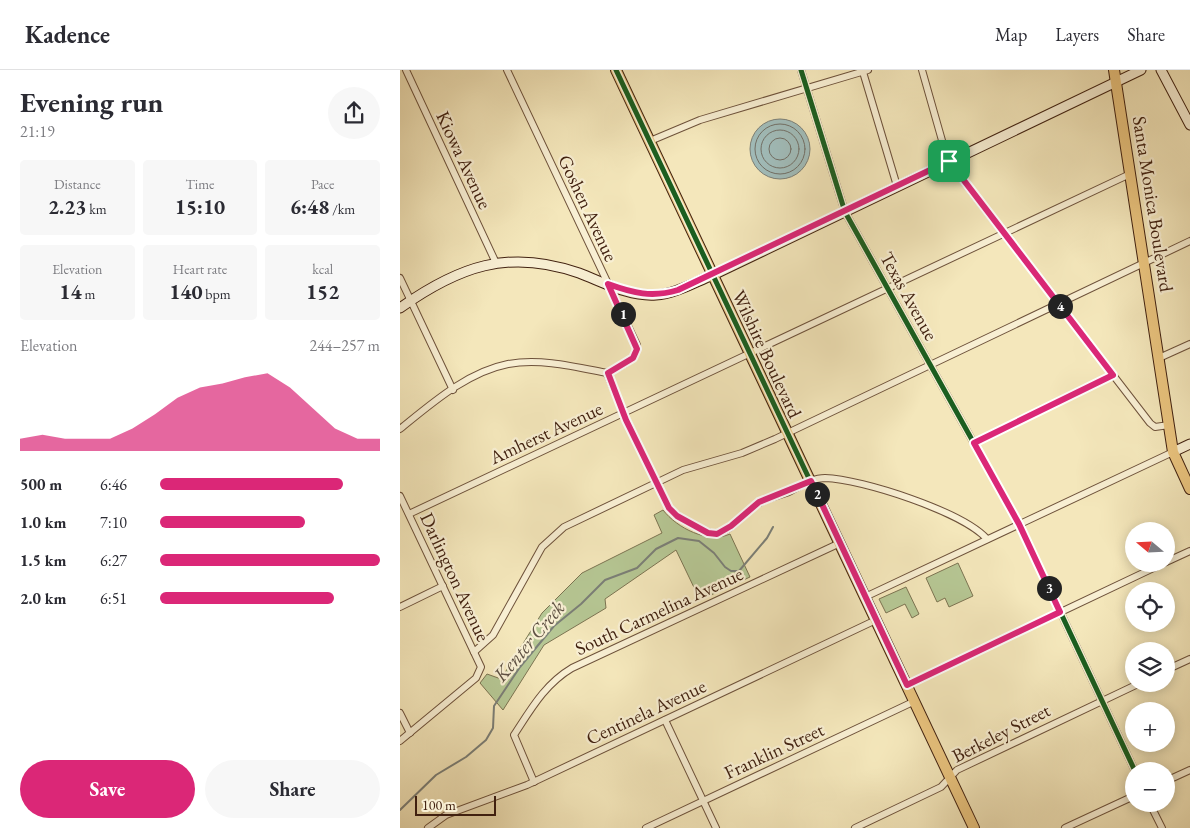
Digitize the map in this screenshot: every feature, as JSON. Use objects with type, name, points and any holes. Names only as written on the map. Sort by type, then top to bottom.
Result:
[{"type":"main road","name":"Wilshire Boulevard","points":[[616,70],[974,828]]},
{"type":"main road","name":"Santa Monica Boulevard","points":[[1114,70],[1173,452],[1190,490]]},
{"type":"main road","points":[[400,308],[456,274],[496,263],[561,268],[630,292],[656,295],[678,290],[1141,70]]},
{"type":"main road","points":[[1161,70],[1190,125]]},
{"type":"main road","points":[[1173,452],[1190,444]]},
{"type":"street","name":"Kiowa Avenue","points":[[406,70],[496,263]]},
{"type":"street","name":"Goshen Avenue","points":[[507,70],[637,349],[633,358],[608,373]]},
{"type":"street","name":"Texas Avenue","points":[[802,70],[845,212],[1019,524],[1131,762]]},
{"type":"street","points":[[922,70],[949,161],[1150,423],[1156,426],[1169,425]]},
{"type":"street","points":[[650,140],[700,120],[866,71],[897,186]]},
{"type":"street","name":"Amherst Avenue","points":[[409,514],[1130,174]]},
{"type":"street","points":[[474,652],[493,635],[537,554],[564,526],[684,470],[742,453],[1190,242]]},
{"type":"street","points":[[400,278],[453,390]]},
{"type":"street","points":[[1159,358],[1190,344]]},
{"type":"street","points":[[400,429],[453,390],[485,371],[510,364],[531,362],[565,365],[608,373],[624,413],[665,502],[673,514],[713,534],[728,528],[759,502],[811,481],[824,478],[896,493],[963,522],[980,531],[987,539]]},
{"type":"street","points":[[974,443],[1113,375]]},
{"type":"street","points":[[866,597],[1173,452]]},
{"type":"street","name":"Darlington Avenue","points":[[400,496],[480,662],[480,671],[476,678],[410,733]]},
{"type":"street","name":"South Carmelina Avenue","points":[[534,782],[514,735],[545,689],[558,676],[840,543]]},
{"type":"street","points":[[1175,558],[1190,551]]},
{"type":"street","points":[[907,685],[1145,572]]},
{"type":"street","points":[[400,607],[443,586]]},
{"type":"street","name":"Centinela Avenue","points":[[428,828],[446,815],[534,782],[876,620]]},
{"type":"street","points":[[1175,666],[1190,659]]},
{"type":"street","name":"Berkeley Street","points":[[855,828],[941,787],[957,770],[1125,690]]},
{"type":"street","name":"Franklin Street","points":[[646,828],[915,701]]},
{"type":"street","points":[[400,713],[410,733],[400,741]]},
{"type":"street","points":[[665,720],[716,828]]},
{"type":"street","points":[[1175,777],[1190,770]]},
{"type":"street","points":[[1065,828],[1125,800]]},
{"type":"street","points":[[1154,812],[1162,828]]},
{"type":"green space","points":[[663,510],[676,523],[703,536],[721,537],[730,534],[750,577],[700,600],[676,550],[605,599],[606,608],[544,645],[503,710],[480,683],[487,674],[501,679],[542,613],[582,573],[662,533],[654,515]]},
{"type":"green space","points":[[958,563],[973,596],[949,607],[945,598],[937,602],[926,578]]},
{"type":"green space","points":[[906,587],[919,614],[912,618],[905,604],[886,613],[879,599]]},
{"type":"water","points":[[774,119],[786,119],[797,124],[805,132],[810,143],[808,161],[797,174],[786,179],[774,179],[763,174],[755,166],[750,155],[750,143],[755,132],[763,124]]},
{"type":"waterway","name":"Kenter Creek","points":[[400,810],[436,775],[466,757],[486,740],[493,728],[494,706],[520,667],[554,626],[581,604],[605,580],[637,568],[656,549],[678,538],[699,541],[714,553],[725,567],[731,571],[739,571],[767,538],[773,527]]},
{"type":"cycle path","points":[[616,70],[865,597]]},
{"type":"cycle path","points":[[801,70],[845,212],[1019,524],[1131,762]]},
{"type":"route","points":[[949,161],[954,170],[977,197],[1113,375],[974,443],[1019,524],[1060,612],[907,685],[811,481],[784,494],[759,502],[731,526],[717,534],[708,533],[673,514],[665,502],[626,420],[608,373],[633,358],[637,352],[637,345],[608,284],[644,295],[666,294],[678,290],[949,161]]}]
